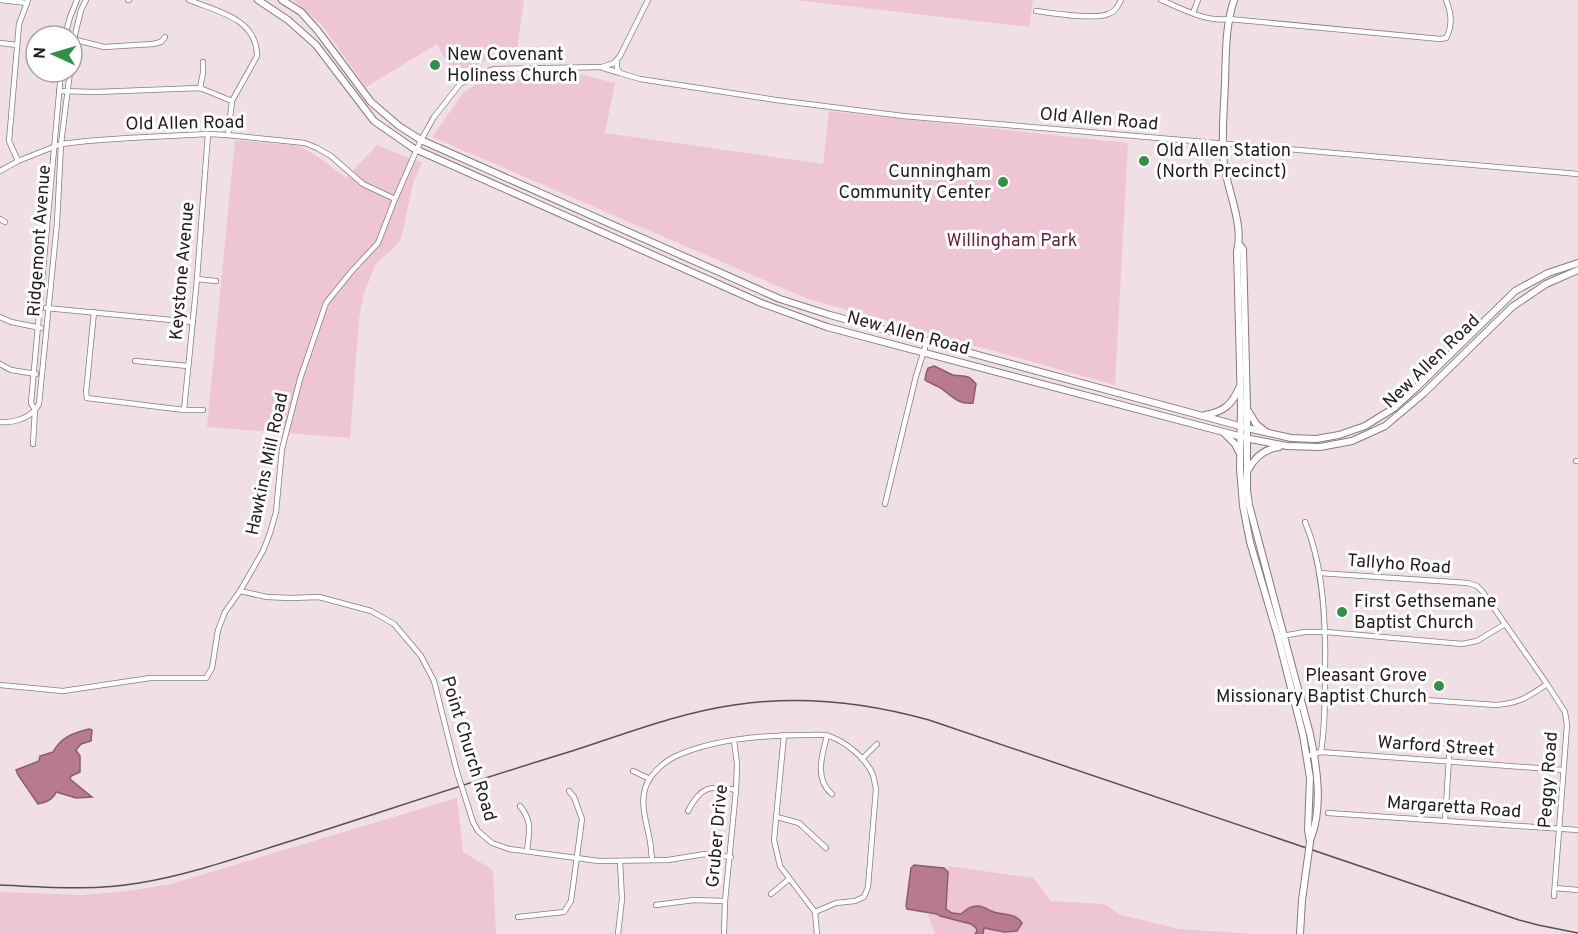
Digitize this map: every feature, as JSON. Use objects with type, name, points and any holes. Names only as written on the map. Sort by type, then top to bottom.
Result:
[{"type":"main road","name":"New Allen Road","points":[[258,0],[288,20],[316,45],[374,121],[417,150],[569,218],[761,303],[827,327],[1244,438],[1287,446],[1320,447],[1352,441],[1385,426],[1421,396],[1512,307],[1546,284],[1578,270]]},
{"type":"main road","name":"New Allen Road","points":[[282,0],[301,12],[318,31],[371,102],[399,126],[421,140],[780,299],[830,315],[1244,428],[1291,438],[1316,439],[1339,435],[1365,426],[1385,414],[1409,394],[1515,291],[1548,273],[1578,263]]},
{"type":"main road","points":[[1234,0],[1229,19],[1226,49],[1222,143],[1239,244],[1237,251],[1240,385],[1249,505],[1281,636]]},
{"type":"main road","points":[[569,218],[571,212],[576,210],[589,214]]},
{"type":"main road","points":[[1239,244],[1243,249],[1247,407],[1244,428]]},
{"type":"main road","points":[[1203,416],[1224,410],[1234,399],[1240,385]]},
{"type":"main road","points":[[1247,407],[1256,424],[1263,430],[1274,434]]},
{"type":"main road","points":[[1222,432],[1235,444],[1240,455]]},
{"type":"main road","points":[[1244,438],[1240,455],[1243,506],[1250,542],[1311,734],[1314,754],[1317,783],[1315,828],[1310,842],[1300,934]]},
{"type":"main road","points":[[1247,474],[1261,453],[1287,446]]},
{"type":"street","points":[[0,0],[28,2],[19,24],[9,141],[18,161]]},
{"type":"street","points":[[68,24],[77,0]]},
{"type":"street","points":[[77,24],[86,0]]},
{"type":"street","points":[[189,0],[232,16],[246,28],[257,48],[257,56],[232,100],[228,135]]},
{"type":"street","points":[[620,74],[617,61],[648,0]]},
{"type":"street","points":[[1036,11],[1101,17],[1112,12],[1121,0]]},
{"type":"street","points":[[1161,0],[1205,18],[1217,20],[1229,19],[1440,39],[1446,38],[1449,34],[1451,18],[1446,0]]},
{"type":"street","points":[[1193,13],[1198,0]]},
{"type":"street","points":[[84,42],[104,47],[153,44],[161,42],[165,37]]},
{"type":"street","points":[[0,44],[17,45]]},
{"type":"street","name":"Hawkins Mill Road","points":[[0,685],[63,691],[150,678],[206,678],[212,668],[218,630],[225,612],[263,551],[270,533],[276,512],[282,449],[300,379],[326,303],[378,243],[421,140],[434,117],[460,84],[478,74],[495,69],[602,67],[617,61]]},
{"type":"street","points":[[200,88],[203,62]]},
{"type":"street","name":"Old Allen Road","points":[[602,67],[620,74],[658,82],[873,113],[1578,174]]},
{"type":"street","name":"Ridgemont Avenue","points":[[35,410],[31,403],[60,84]]},
{"type":"street","name":"Ridgemont Avenue","points":[[33,444],[35,410],[39,404],[47,329],[57,223],[61,144],[69,84]]},
{"type":"street","points":[[59,91],[200,88],[232,100]]},
{"type":"street","name":"Keystone Avenue","points":[[184,410],[208,134]]},
{"type":"street","name":"Old Allen Road","points":[[0,171],[18,161],[61,144],[110,139],[228,135],[305,143],[331,156],[363,184],[395,199]]},
{"type":"street","points":[[197,279],[216,281]]},
{"type":"street","points":[[40,307],[193,322]]},
{"type":"street","points":[[93,312],[87,398],[184,410],[203,410]]},
{"type":"street","points":[[0,317],[11,322],[47,329]]},
{"type":"street","points":[[885,504],[927,341]]},
{"type":"street","points":[[135,361],[188,366]]},
{"type":"street","points":[[0,364],[12,370],[42,374]]},
{"type":"street","points":[[0,422],[8,423],[30,416],[35,410]]},
{"type":"street","points":[[1305,522],[1312,538],[1319,573],[1326,633],[1324,734],[1314,754]]},
{"type":"street","name":"Tallyho Road","points":[[1319,573],[1468,583],[1477,586]]},
{"type":"street","name":"Peggy Road","points":[[1477,586],[1547,684],[1564,712],[1567,725],[1554,896]]},
{"type":"street","name":"Point Church Road","points":[[240,591],[267,597],[319,597],[372,611],[394,624],[421,656],[434,681],[473,822],[485,838],[499,847],[599,861],[668,860],[705,854],[730,857]]},
{"type":"street","points":[[1281,636],[1305,632],[1462,644],[1477,641],[1505,624]]},
{"type":"street","points":[[1325,693],[1496,705],[1511,704],[1525,699],[1547,684]]},
{"type":"street","points":[[784,735],[774,840],[780,866],[815,912],[817,934]]},
{"type":"street","points":[[652,859],[643,810],[650,779],[662,765],[674,757],[734,740],[784,735],[827,736],[848,746],[862,759],[872,774],[876,789],[868,887],[864,897],[855,901],[836,903],[815,912]]},
{"type":"street","points":[[827,736],[822,756],[821,774],[826,789],[832,794]]},
{"type":"street","name":"Gruber Drive","points":[[724,934],[736,790],[737,764],[734,740]]},
{"type":"street","points":[[1445,821],[1450,742]]},
{"type":"street","points":[[862,759],[877,744]]},
{"type":"street","name":"Warford Street","points":[[1314,754],[1563,770]]},
{"type":"street","points":[[633,771],[650,779]]},
{"type":"street","points":[[688,811],[696,796],[707,789],[736,790]]},
{"type":"street","points":[[518,917],[564,912],[571,901],[582,819],[574,797],[569,791]]},
{"type":"street","points":[[520,806],[528,816],[530,824],[527,851]]},
{"type":"street","name":"Margaretta Road","points":[[1328,813],[1578,830]]},
{"type":"street","points":[[777,818],[799,823],[826,848]]},
{"type":"street","points":[[618,934],[622,899],[621,861]]},
{"type":"street","points":[[771,894],[789,879]]},
{"type":"street","points":[[1555,888],[1578,890]]},
{"type":"street","points":[[656,905],[694,900],[725,901]]},
{"type":"green space","points":[[293,0],[524,0],[515,62],[486,60],[455,77],[437,44],[366,87],[321,24]]},
{"type":"green space","points":[[795,0],[1033,0],[1029,27]]},
{"type":"green space","name":"Willingham Park","points":[[570,72],[615,83],[605,133],[823,164],[829,111],[1128,143],[1115,385],[808,299],[432,137],[464,92],[485,79]]},
{"type":"green space","points":[[235,140],[300,146],[346,178],[377,145],[422,163],[413,183],[401,239],[376,263],[363,296],[359,319],[350,438],[207,427]]},
{"type":"green space","points":[[457,798],[463,852],[493,870],[496,934],[0,934],[0,892],[83,895],[171,884]]},
{"type":"green space","points":[[948,866],[1033,878],[1051,901],[1104,904],[1121,915],[1179,929],[1254,934],[983,934],[984,928],[1003,932],[1019,919],[978,906],[967,909],[961,914],[952,913],[946,909]]},
{"type":"green space","points":[[927,912],[971,924],[976,927],[977,931],[975,934],[935,934]]},
{"type":"shaded area","points":[[934,366],[953,375],[970,378],[976,384],[973,403],[960,402],[925,380],[928,368]]},
{"type":"shaded area","points":[[92,730],[91,741],[81,744],[76,750],[80,756],[80,772],[71,776],[70,779],[92,797],[76,798],[56,792],[51,799],[38,804],[16,770],[39,761],[40,756],[53,752],[68,736]]},
{"type":"shaded area","points":[[914,865],[944,868],[948,872],[946,909],[952,913],[961,914],[971,907],[980,906],[1016,917],[1022,923],[1017,931],[1004,932],[984,928],[983,934],[975,934],[976,928],[971,924],[937,914],[907,909],[911,868]]},
{"type":"railway","points":[[0,885],[87,888],[159,879],[238,858],[672,719],[734,705],[807,701],[856,705],[929,720],[1519,920],[1578,933]]},
{"type":"place","name":"New Covenant Holiness Church","points":[[435,65]]},
{"type":"place","name":"Old Allen Station (North Precinct)","points":[[1144,161]]},
{"type":"place","name":"Cunningham Community Center","points":[[1003,182]]},
{"type":"place","name":"First Gethsemane Baptist Church","points":[[1342,612]]},
{"type":"place","name":"Pleasant Grove Missionary Baptist Church","points":[[1439,686]]}]
